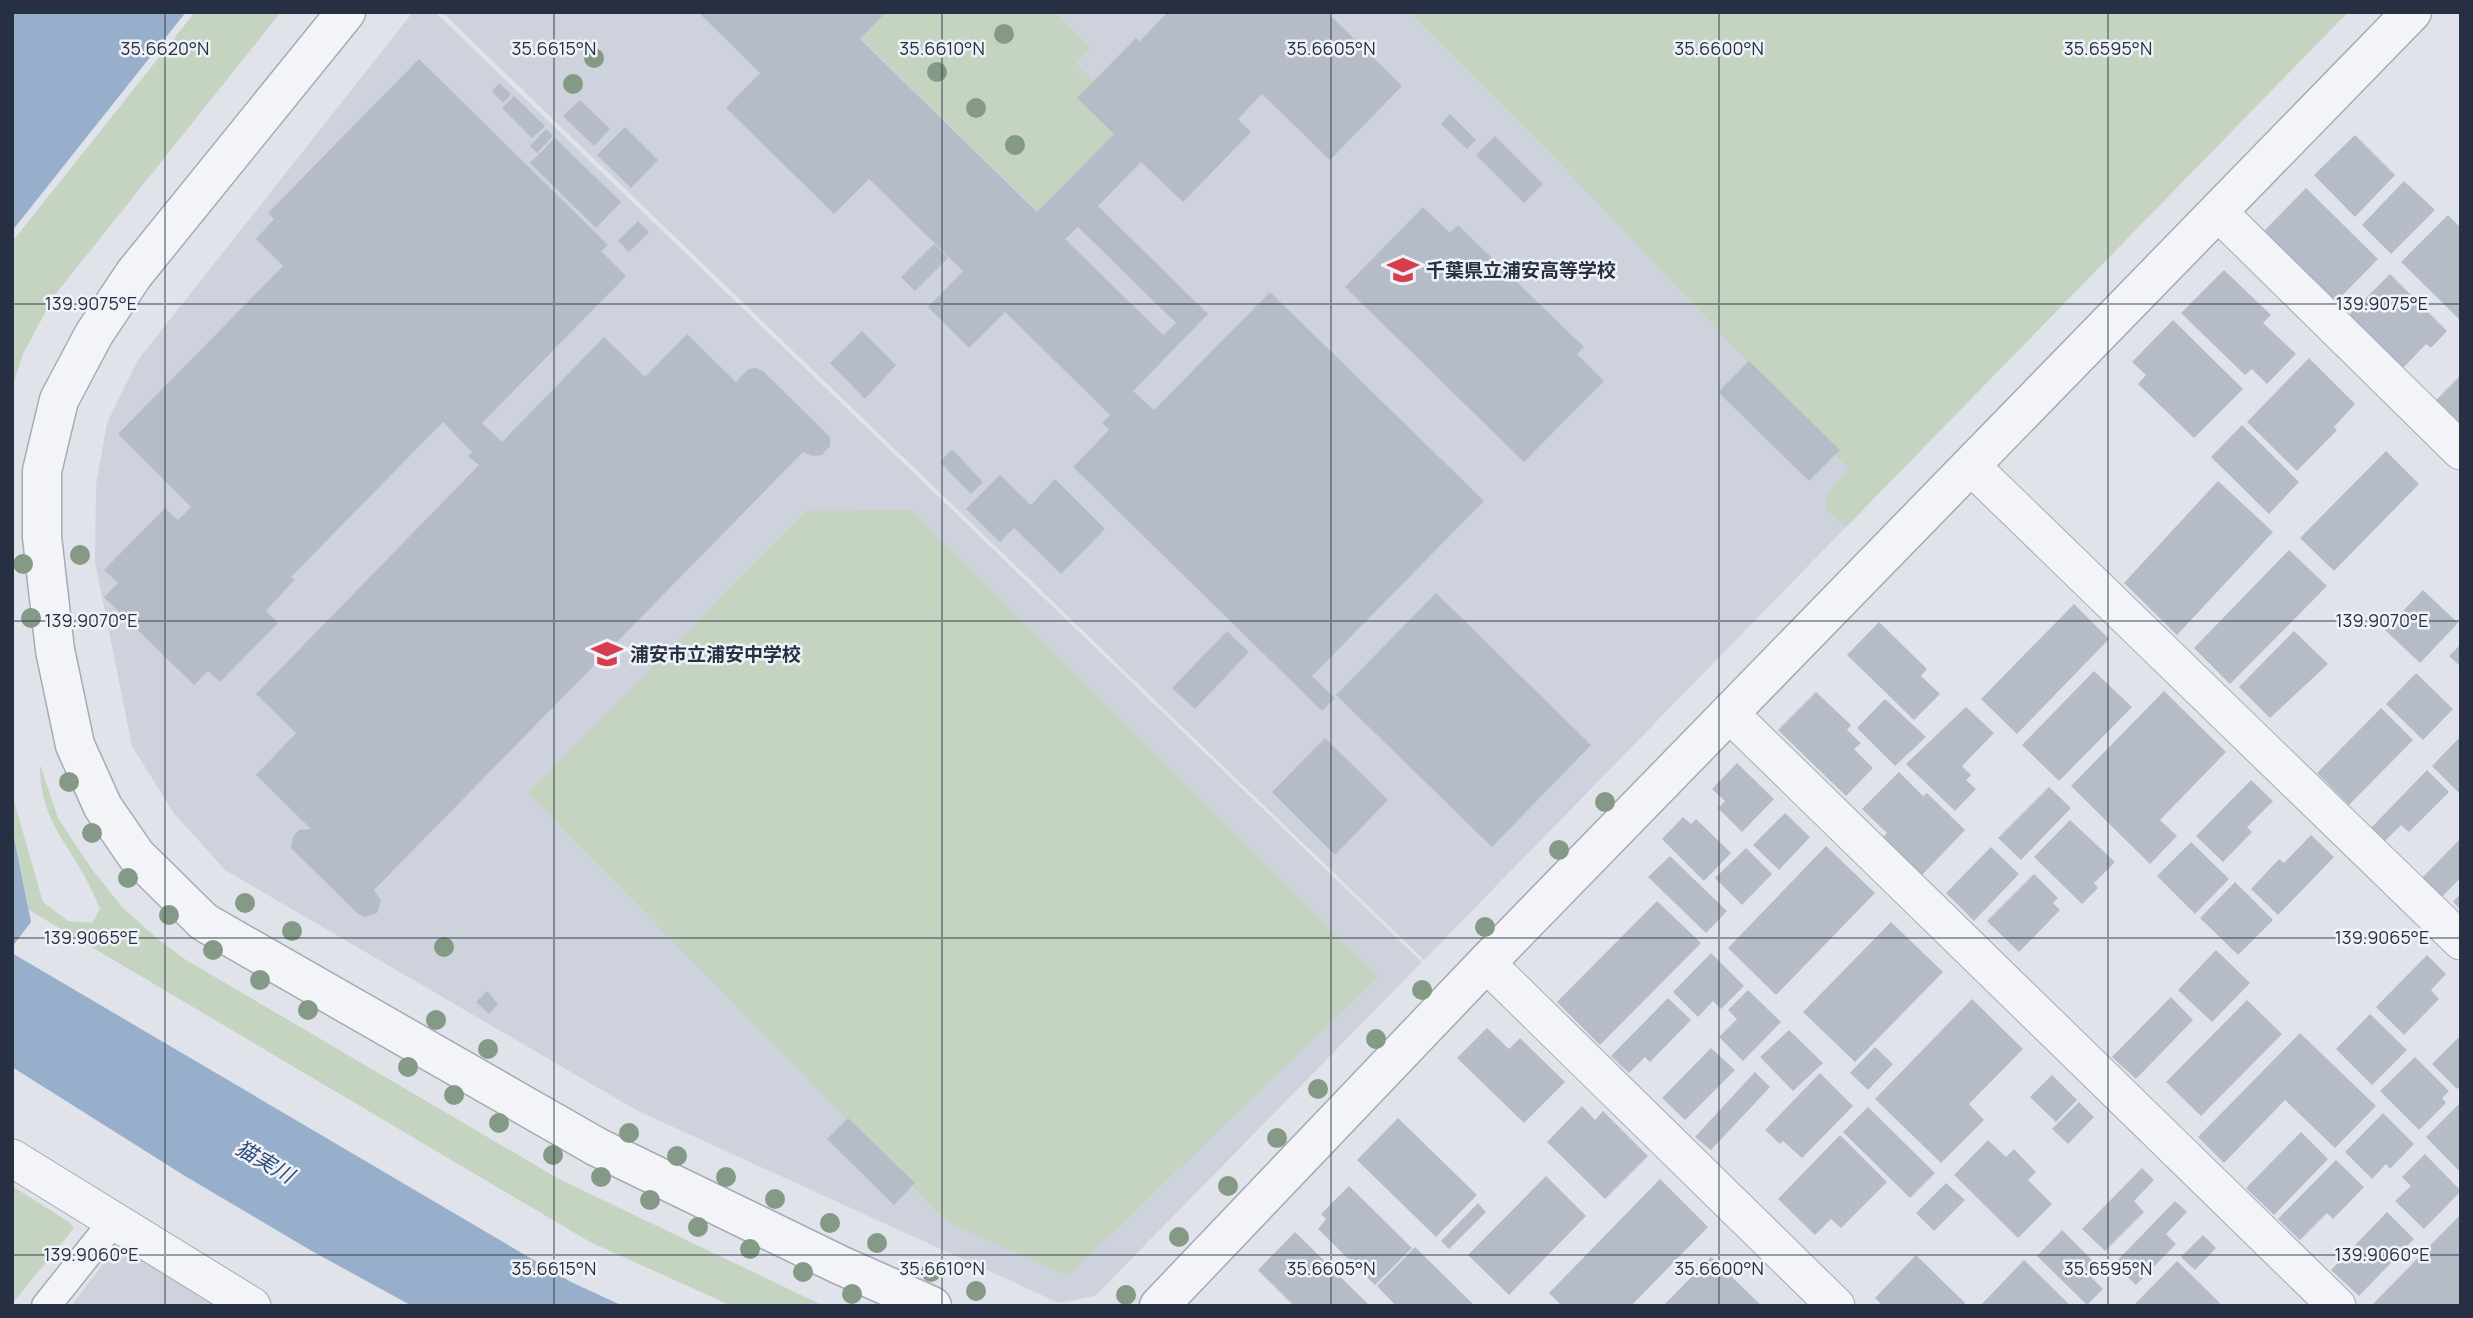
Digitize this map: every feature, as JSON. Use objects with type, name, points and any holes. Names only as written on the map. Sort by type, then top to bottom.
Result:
[{"type":"street","points":[[346,12],[134,275],[94,334],[59,400],[42,471],[42,537],[55,650],[75,745],[103,807],[136,855],[204,922],[597,1147],[828,1259],[932,1306]]},
{"type":"street","points":[[1158,1306],[1486,963],[2412,12]]},
{"type":"street","points":[[2218,212],[2461,451]]},
{"type":"street","points":[[1971,466],[2461,941]]},
{"type":"street","points":[[1729,713],[2337,1306]]},
{"type":"street","points":[[1486,963],[1836,1306]]},
{"type":"street","points":[[12,1157],[252,1306]]},
{"type":"street","points":[[46,1306],[113,1222]]},
{"type":"shaded area","name":"浦安市立浦安中学校","points":[[413,12],[435,12],[1422,962],[1095,1296],[1059,1303],[636,1110],[225,870],[173,812],[132,746],[95,562],[96,485],[107,423],[138,360]]},
{"type":"shaded area","name":"千葉県立浦安高等学校","points":[[442,12],[2348,12],[1424,960]]},
{"type":"shaded area","points":[[117,1246],[222,1306],[71,1306]]},
{"type":"green space","points":[[195,12],[281,12],[54,296],[23,354],[12,388],[12,242]]},
{"type":"green space","points":[[886,12],[1056,12],[1090,48],[1076,64],[1094,82],[1114,134],[1038,211],[861,38]]},
{"type":"green space","points":[[1409,12],[2348,12],[1846,527],[1826,510],[1826,496],[1849,469],[1554,157]]},
{"type":"green space","points":[[911,510],[1378,977],[1068,1276],[947,1222],[528,793],[806,511]]},
{"type":"green space","points":[[40,765],[58,818],[91,868],[123,908],[186,960],[559,1179],[824,1306],[732,1306],[590,1242],[29,910],[12,827],[12,794],[43,902],[68,921],[92,923],[100,909],[48,811]]},
{"type":"green space","points":[[12,1186],[69,1222],[74,1228],[12,1304]]},
{"type":"water","points":[[12,12],[186,12],[12,231]]},
{"type":"water","points":[[12,827],[31,922],[12,947]]},
{"type":"water","name":"猫実川","points":[[12,953],[571,1282],[623,1306],[412,1306],[310,1250],[185,1176],[12,1067]]},
{"type":"building","points":[[698,12],[886,12],[860,39],[1037,212],[1114,134],[1077,98],[1136,38],[1139,42],[1168,12],[1327,12],[1402,86],[1330,160],[1262,94],[1238,119],[1251,132],[1183,202],[1141,162],[1098,206],[1208,314],[1133,391],[1154,410],[1270,292],[1484,501],[1312,676],[1335,698],[1322,711],[1073,467],[1109,430],[1102,423],[1110,415],[1005,312],[969,348],[928,307],[963,271],[869,179],[834,214],[726,108],[760,73]],"holes":[[[1078,227],[1176,323],[1163,335],[1065,239]]]},
{"type":"building","points":[[419,59],[608,245],[601,251],[626,276],[482,423],[502,442],[604,337],[645,377],[687,334],[736,382],[748,369],[763,371],[830,437],[830,446],[822,455],[813,456],[803,452],[374,890],[381,901],[377,913],[365,917],[357,913],[291,848],[293,837],[299,830],[311,829],[256,775],[296,733],[256,694],[479,465],[468,456],[472,452],[443,422],[291,577],[295,579],[266,611],[278,623],[220,682],[208,671],[194,685],[104,597],[118,583],[104,570],[165,508],[178,520],[191,507],[118,434],[283,266],[256,239],[274,219],[268,213]]},
{"type":"building","points":[[499,83],[511,94],[503,103],[492,91]]},
{"type":"building","points":[[514,96],[545,126],[532,138],[502,108]]},
{"type":"building","points":[[580,100],[610,129],[594,146],[563,116]]},
{"type":"building","points":[[1450,114],[1476,140],[1467,149],[1441,124]]},
{"type":"building","points":[[625,127],[658,160],[631,188],[597,155]]},
{"type":"building","points":[[546,129],[553,136],[537,153],[530,146]]},
{"type":"building","points":[[2355,135],[2395,175],[2355,217],[2314,175]]},
{"type":"building","points":[[1495,136],[1543,184],[1524,203],[1476,155]]},
{"type":"building","points":[[555,138],[621,202],[596,228],[530,163]]},
{"type":"building","points":[[2404,181],[2435,210],[2391,254],[2362,225]]},
{"type":"building","points":[[2306,188],[2378,259],[2334,304],[2262,233]]},
{"type":"building","points":[[1423,207],[1450,233],[1458,225],[1584,347],[1577,354],[1604,381],[1524,462],[1345,287]]},
{"type":"building","points":[[2448,215],[2461,228],[2461,321],[2401,262]]},
{"type":"building","points":[[638,221],[649,232],[629,252],[618,241]]},
{"type":"building","points":[[934,244],[948,258],[915,291],[901,277]]},
{"type":"building","points":[[2224,270],[2271,315],[2263,323],[2296,354],[2267,384],[2252,369],[2245,375],[2181,313]]},
{"type":"building","points":[[2390,274],[2447,331],[2431,348],[2426,344],[2402,369],[2348,316]]},
{"type":"building","points":[[2173,320],[2243,389],[2194,438],[2138,384],[2146,375],[2132,362]]},
{"type":"building","points":[[862,331],[896,365],[865,399],[830,363]]},
{"type":"building","points":[[2309,358],[2355,404],[2334,427],[2337,430],[2297,471],[2247,422]]},
{"type":"building","points":[[1749,361],[1840,450],[1809,481],[1718,392]]},
{"type":"building","points":[[2461,375],[2461,432],[2432,404]]},
{"type":"building","points":[[2242,425],[2299,482],[2269,514],[2211,457]]},
{"type":"building","points":[[952,449],[983,482],[971,494],[940,462]]},
{"type":"building","points":[[2386,451],[2419,484],[2334,571],[2300,538]]},
{"type":"building","points":[[1000,475],[1031,505],[1055,479],[1105,529],[1061,574],[1014,528],[1000,542],[966,509]]},
{"type":"building","points":[[2218,481],[2273,532],[2177,635],[2124,583]]},
{"type":"building","points":[[2289,550],[2327,586],[2230,684],[2194,648]]},
{"type":"building","points":[[2423,590],[2458,623],[2420,663],[2385,630]]},
{"type":"building","points":[[1436,593],[1591,745],[1492,847],[1336,695]]},
{"type":"building","points":[[2074,604],[2109,639],[2017,734],[1981,699]]},
{"type":"building","points":[[1879,622],[1927,669],[1921,676],[1940,694],[1914,720],[1847,655]]},
{"type":"building","points":[[1227,631],[1249,652],[1195,709],[1172,688]]},
{"type":"building","points":[[2294,631],[2328,664],[2270,718],[2239,687]]},
{"type":"building","points":[[2461,644],[2461,667],[2449,656]]},
{"type":"building","points":[[2094,671],[2132,707],[2059,781],[2022,745]]},
{"type":"building","points":[[2416,673],[2453,709],[2423,740],[2386,704]]},
{"type":"building","points":[[2164,691],[2226,752],[2160,820],[2177,836],[2150,864],[2071,786]]},
{"type":"building","points":[[1816,692],[1851,725],[1847,730],[1861,743],[1854,749],[1873,768],[1846,796],[1778,730]]},
{"type":"building","points":[[1885,699],[1926,737],[1895,766],[1857,728]]},
{"type":"building","points":[[1966,707],[1994,733],[1962,766],[1971,775],[1966,780],[1976,789],[1955,811],[1906,764]]},
{"type":"building","points":[[2381,708],[2413,740],[2349,805],[2317,773]]},
{"type":"building","points":[[2461,736],[2461,795],[2432,766]]},
{"type":"building","points":[[1325,738],[1388,800],[1335,855],[1272,792]]},
{"type":"building","points":[[1737,763],[1774,799],[1742,832],[1718,808],[1725,801],[1712,789]]},
{"type":"building","points":[[2427,770],[2449,792],[2409,832],[2401,825],[2384,842],[2370,829]]},
{"type":"building","points":[[1899,772],[1923,796],[1927,793],[1965,830],[1922,875],[1883,837],[1887,833],[1862,809]]},
{"type":"building","points":[[2251,780],[2273,801],[2247,827],[2252,832],[2223,862],[2196,836]]},
{"type":"building","points":[[2049,787],[2071,808],[2021,860],[1998,838]]},
{"type":"building","points":[[1785,813],[1810,837],[1779,870],[1753,845]]},
{"type":"building","points":[[1683,817],[1691,824],[1696,819],[1731,853],[1704,881],[1662,839]]},
{"type":"building","points":[[2070,820],[2115,862],[2094,883],[2098,888],[2082,904],[2034,857]]},
{"type":"building","points":[[2311,835],[2334,857],[2278,915],[2251,889],[2279,859],[2284,863]]},
{"type":"building","points":[[2461,838],[2461,877],[2441,898],[2421,879]]},
{"type":"building","points":[[2191,842],[2229,879],[2195,914],[2157,876]]},
{"type":"building","points":[[1826,846],[1875,893],[1776,995],[1728,948]]},
{"type":"building","points":[[1991,847],[2019,874],[1974,921],[1946,893]]},
{"type":"building","points":[[1746,848],[1772,874],[1742,905],[1715,878]]},
{"type":"building","points":[[1670,856],[1727,911],[1706,933],[1648,877]]},
{"type":"building","points":[[2034,874],[2058,898],[2053,903],[2060,910],[2019,952],[1987,921]]},
{"type":"building","points":[[2235,882],[2273,920],[2238,955],[2200,918]]},
{"type":"building","points":[[2461,893],[2461,910],[2453,902]]},
{"type":"building","points":[[1657,901],[1701,943],[1600,1045],[1557,1002]]},
{"type":"building","points":[[1891,922],[1943,972],[1855,1062],[1803,1012]]},
{"type":"building","points":[[2216,950],[2250,983],[2212,1022],[2178,990]]},
{"type":"building","points":[[1711,953],[1744,986],[1721,1009],[1713,1001],[1698,1017],[1673,992]]},
{"type":"building","points":[[2427,955],[2446,974],[2431,990],[2439,999],[2404,1035],[2376,1007]]},
{"type":"building","points":[[1748,990],[1781,1022],[1743,1061],[1719,1037],[1737,1019],[1728,1010]]},
{"type":"building","points":[[487,991],[498,1004],[489,1014],[476,1002]]},
{"type":"building","points":[[2171,997],[2193,1020],[2136,1079],[2112,1057]]},
{"type":"building","points":[[1668,998],[1691,1020],[1650,1062],[1645,1057],[1629,1073],[1611,1056]]},
{"type":"building","points":[[1972,999],[2023,1049],[1969,1104],[1984,1120],[1941,1163],[1875,1099]]},
{"type":"building","points":[[2247,1000],[2282,1034],[2201,1116],[2166,1082]]},
{"type":"building","points":[[2370,1014],[2407,1050],[2372,1085],[2336,1049]]},
{"type":"building","points":[[1487,1028],[1509,1049],[1520,1038],[1565,1082],[1524,1123],[1457,1058]]},
{"type":"building","points":[[1789,1030],[1823,1063],[1793,1091],[1760,1057]]},
{"type":"building","points":[[2300,1033],[2376,1106],[2335,1148],[2285,1100],[2224,1163],[2198,1137]]},
{"type":"building","points":[[2461,1035],[2461,1085],[2457,1089],[2432,1064]]},
{"type":"building","points":[[1875,1047],[1893,1064],[1868,1090],[1850,1073]]},
{"type":"building","points":[[1711,1048],[1735,1070],[1685,1120],[1662,1098]]},
{"type":"building","points":[[2415,1057],[2449,1091],[2442,1098],[2446,1103],[2419,1130],[2380,1091]]},
{"type":"building","points":[[1755,1072],[1770,1087],[1711,1150],[1695,1137]]},
{"type":"building","points":[[1820,1073],[1853,1106],[1802,1158],[1783,1141],[1780,1144],[1765,1130]]},
{"type":"building","points":[[2052,1075],[2077,1100],[2056,1122],[2030,1097]]},
{"type":"building","points":[[2079,1102],[2094,1117],[2068,1144],[2052,1129]]},
{"type":"building","points":[[2461,1102],[2461,1173],[2426,1137]]},
{"type":"building","points":[[1582,1106],[1595,1120],[1603,1111],[1648,1156],[1605,1199],[1547,1142]]},
{"type":"building","points":[[1868,1107],[1935,1173],[1910,1198],[1843,1132]]},
{"type":"building","points":[[2383,1113],[2414,1144],[2390,1169],[2386,1164],[2372,1179],[2345,1152]]},
{"type":"building","points":[[848,1118],[915,1183],[894,1205],[827,1139]]},
{"type":"building","points":[[1398,1118],[1477,1195],[1436,1237],[1357,1160]]},
{"type":"building","points":[[2301,1132],[2328,1159],[2274,1215],[2246,1188]]},
{"type":"building","points":[[1840,1135],[1887,1182],[1841,1228],[1831,1219],[1815,1235],[1778,1199]]},
{"type":"building","points":[[1988,1140],[2006,1157],[2014,1149],[2036,1172],[2028,1180],[2052,1204],[2018,1238],[1954,1175]]},
{"type":"building","points":[[2425,1154],[2461,1191],[2424,1229],[2395,1201],[2411,1186],[2402,1177]]},
{"type":"building","points":[[2336,1160],[2364,1187],[2333,1219],[2327,1213],[2300,1240],[2278,1219]]},
{"type":"building","points":[[2142,1168],[2154,1180],[2134,1201],[2144,1212],[2105,1251],[2082,1229]]},
{"type":"building","points":[[1546,1176],[1586,1216],[1509,1295],[1468,1255]]},
{"type":"building","points":[[1660,1179],[1708,1227],[1631,1306],[1562,1306],[1549,1293]]},
{"type":"building","points":[[1946,1183],[1965,1200],[1934,1231],[1916,1213]]},
{"type":"building","points":[[1349,1186],[1412,1248],[1375,1285],[1318,1229],[1326,1219],[1321,1214]]},
{"type":"building","points":[[2175,1201],[2187,1212],[2166,1234],[2176,1244],[2136,1285],[2114,1264]]},
{"type":"building","points":[[1478,1203],[1486,1212],[1449,1249],[1441,1241]]},
{"type":"building","points":[[2387,1212],[2414,1239],[2359,1296],[2331,1270]]},
{"type":"building","points":[[2461,1214],[2461,1302],[2457,1306],[2371,1306]]},
{"type":"building","points":[[2062,1230],[2099,1267],[2090,1276],[2103,1289],[2087,1305],[2037,1256]]},
{"type":"building","points":[[1295,1232],[1370,1306],[1294,1306],[1258,1270]]},
{"type":"building","points":[[2203,1235],[2216,1248],[2195,1270],[2181,1257]]},
{"type":"building","points":[[1415,1247],[1475,1306],[1396,1306],[1377,1286]]},
{"type":"building","points":[[1916,1255],[1965,1303],[1963,1306],[1883,1306],[1875,1298]]},
{"type":"building","points":[[1711,1257],[1762,1306],[1663,1306]]},
{"type":"building","points":[[2024,1260],[2071,1306],[1980,1306]]},
{"type":"building","points":[[2177,1261],[2220,1303],[2217,1306],[2133,1306]]},
{"type":"place","name":"千葉県立浦安高等学校","points":[[1403,270]]},
{"type":"place","name":"浦安市立浦安中学校","points":[[607,654]]}]
